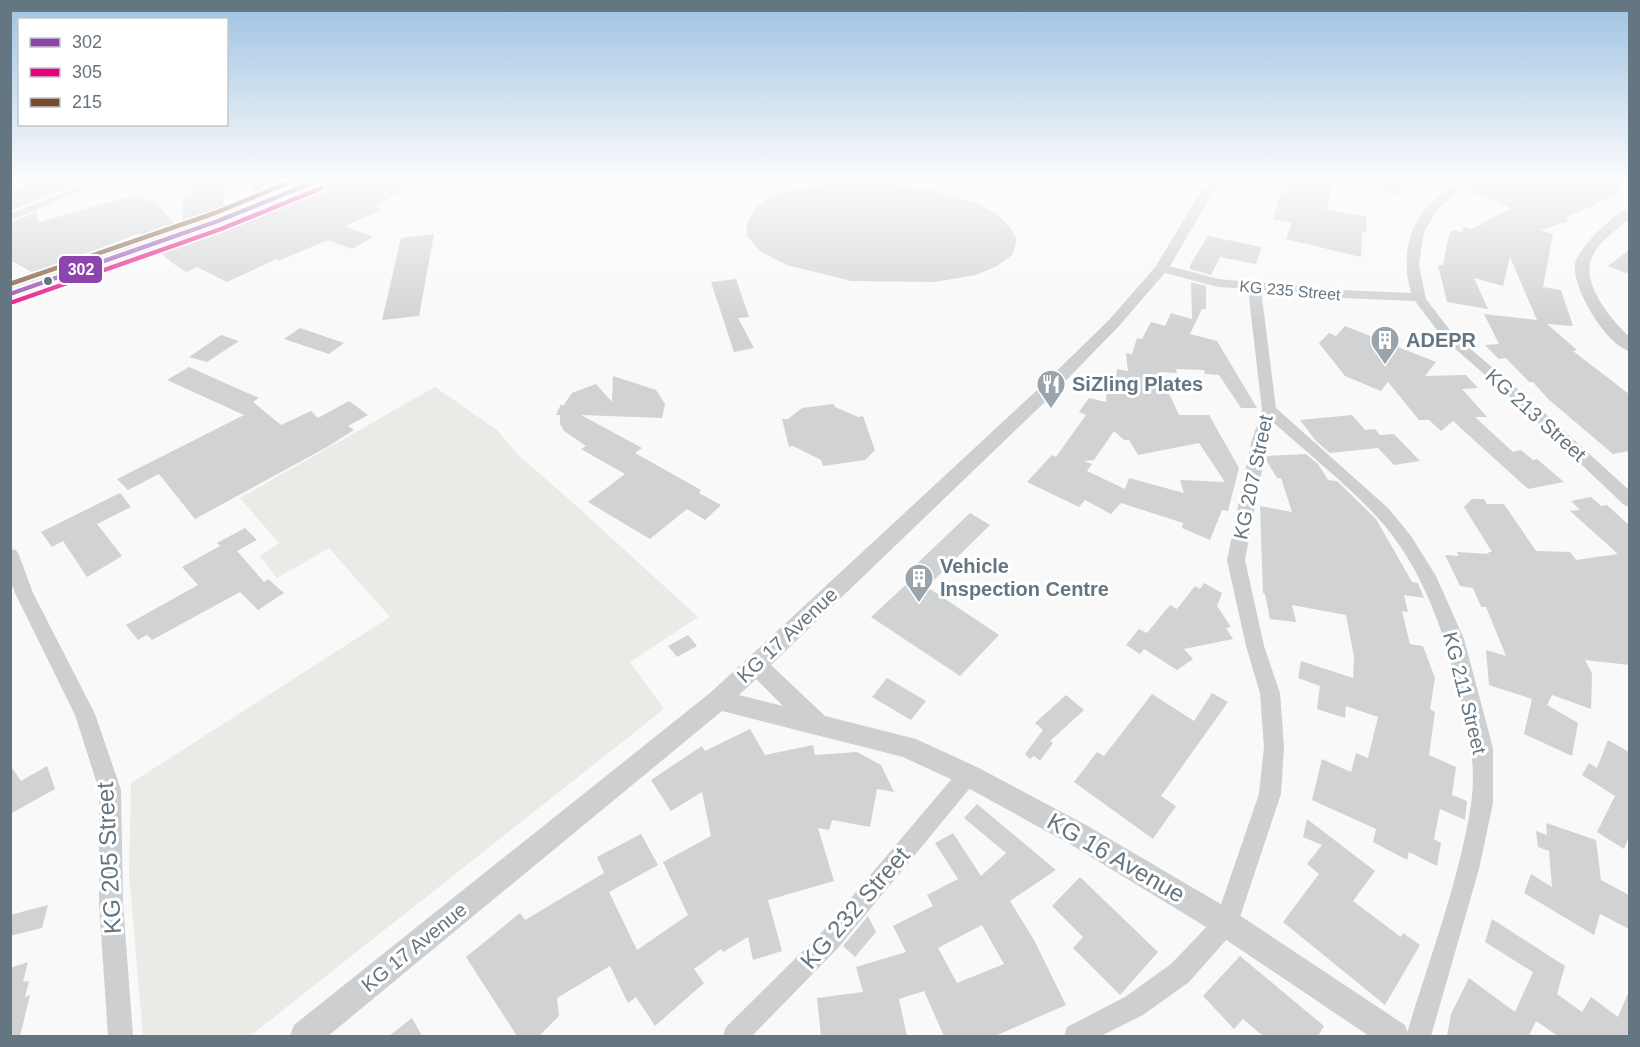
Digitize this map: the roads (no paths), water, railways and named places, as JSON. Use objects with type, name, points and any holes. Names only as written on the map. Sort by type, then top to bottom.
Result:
[{"type":"main road","points":[[14,291],[191,229]]},
{"type":"street","name":"KG 17 Avenue","points":[[304,1036],[718,699],[756,665],[1041,396],[1114,323],[1162,268],[1185,229]]},
{"type":"street","name":"KG 213 Street","points":[[1420,229],[1414,247],[1414,276],[1419,297],[1431,318],[1629,501]]},
{"type":"street","points":[[1611,229],[1583,260],[1587,294],[1615,333],[1629,346]]},
{"type":"street","name":"KG 235 Street","points":[[1162,268],[1218,283],[1419,297]]},
{"type":"street","name":"KG 207 Street","points":[[1226,923],[1270,794],[1274,747],[1270,693],[1255,646],[1236,560],[1259,443],[1269,410],[1254,287]]},
{"type":"street","name":"KG 211 Street","points":[[1269,410],[1382,512],[1404,540],[1427,576],[1455,639],[1483,748],[1482,803],[1468,869],[1419,1036]]},
{"type":"street","name":"KG 205 Street","points":[[10,555],[24,593],[85,714],[110,790],[111,903],[121,1036]]},
{"type":"street","name":"KG 16 Avenue","points":[[756,665],[817,724]]},
{"type":"street","name":"KG 16 Avenue","points":[[718,699],[907,747],[968,775],[1077,834],[1226,923],[1394,1036]]},
{"type":"street","name":"KG 232 Street","points":[[735,1036],[830,940],[968,775]]},
{"type":"street","points":[[1076,1036],[1134,1006],[1180,973],[1226,923]]},
{"type":"place","name":"ADEPR","points":[[1385,366]]},
{"type":"place","name":"SiZling Plates","points":[[1051,410]]},
{"type":"place","name":"Vehicle Inspection Centre","points":[[919,604]]}]
